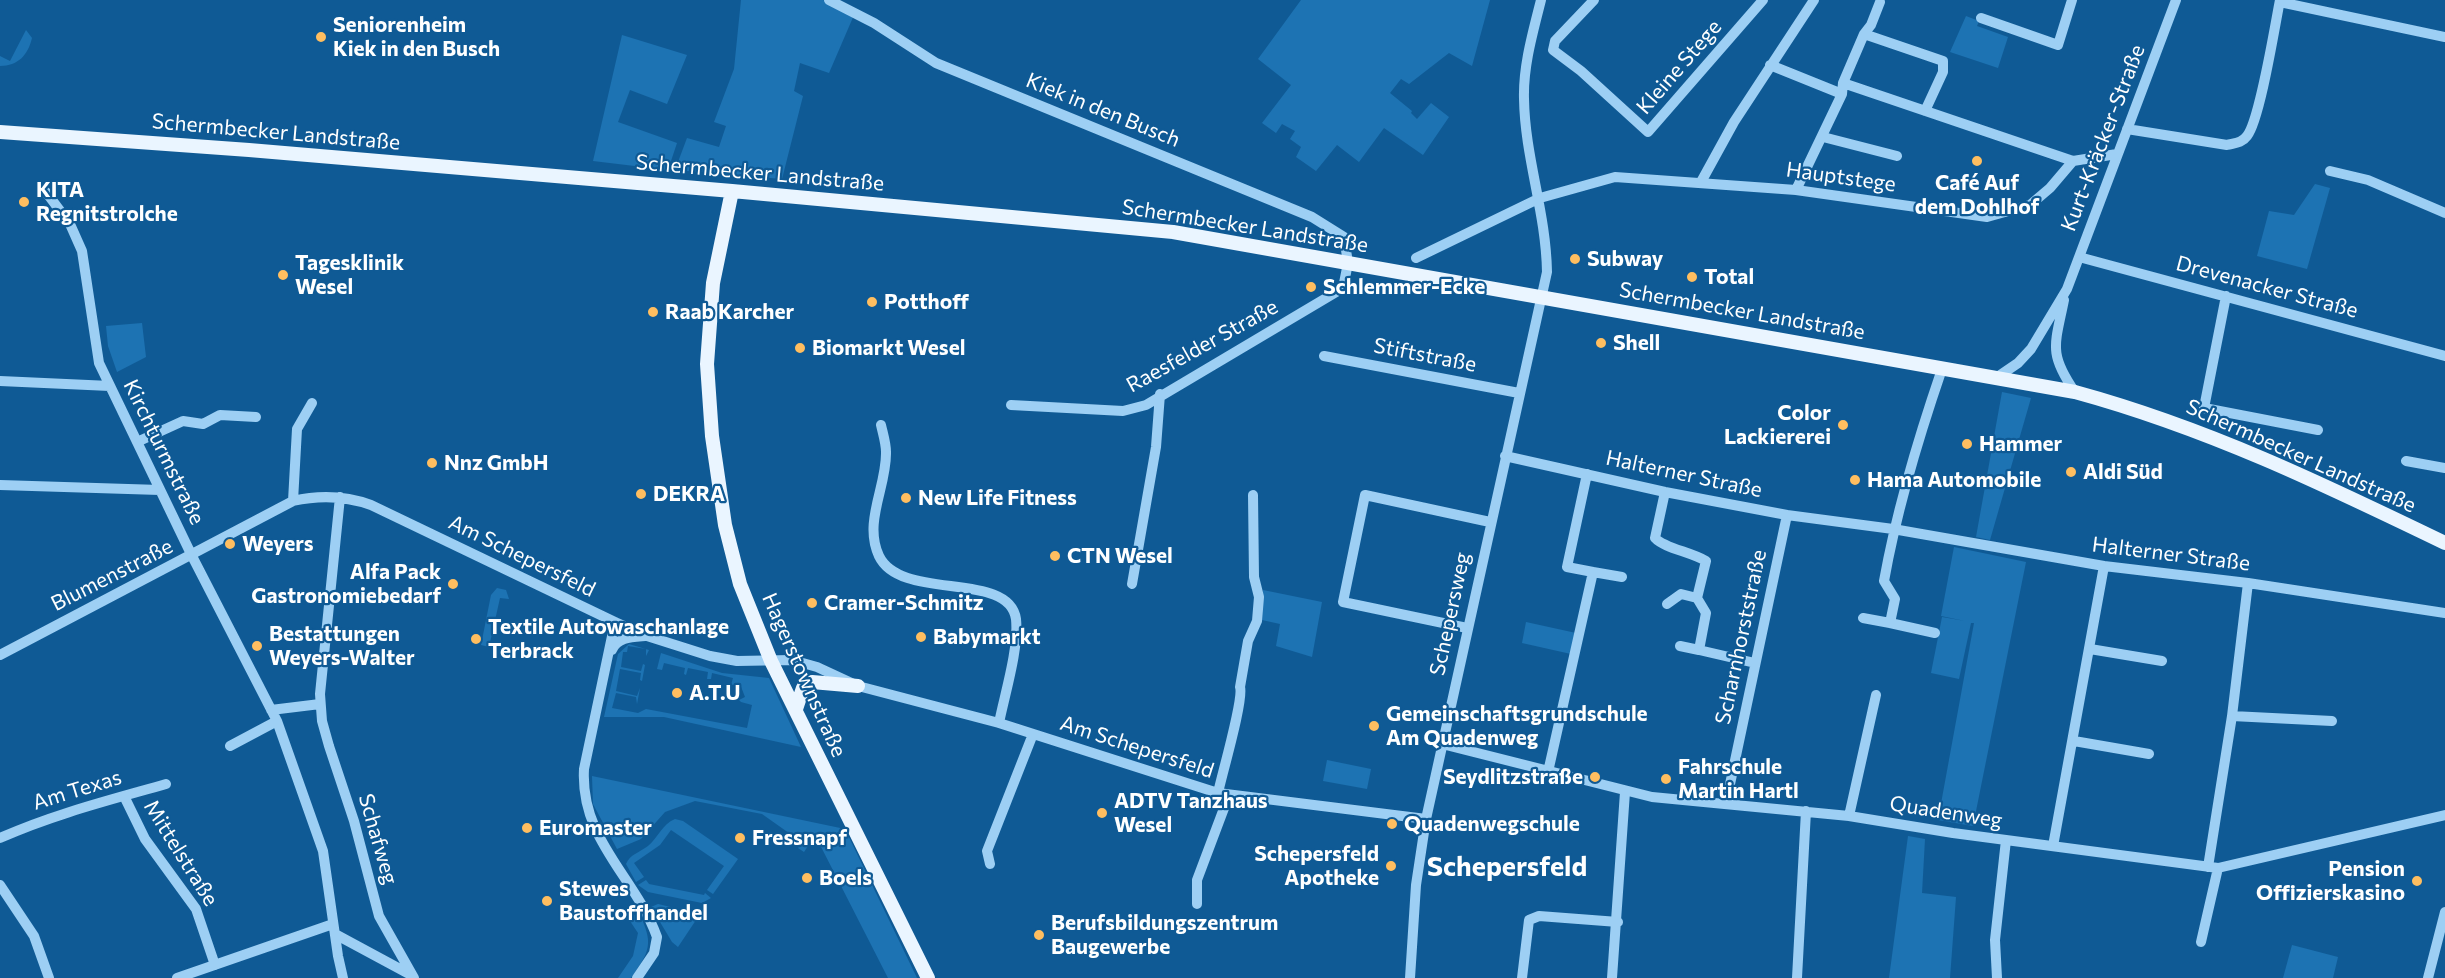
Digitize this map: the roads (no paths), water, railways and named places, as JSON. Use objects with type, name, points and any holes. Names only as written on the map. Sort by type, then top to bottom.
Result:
[{"type":"main road","name":"Schermbecker Landstraße","points":[[0,132],[732,190],[1173,232],[2075,392],[2153,414],[2294,470],[2445,543]]},
{"type":"main road","name":"Hagerstownstraße","points":[[732,190],[713,284],[707,364],[711,436],[725,525],[740,584],[771,661],[928,978]]},
{"type":"main road","points":[[796,709],[803,688],[812,682],[858,686]]},
{"type":"street","name":"Kiek in den Busch","points":[[829,0],[874,23],[936,63],[1312,217],[1344,237],[1348,263]]},
{"type":"street","name":"Schepersweg","points":[[1410,978],[1416,885],[1426,819],[1547,272],[1547,245],[1526,128],[1524,98],[1529,47],[1541,0]]},
{"type":"street","name":"Kleine Stege","points":[[1594,0],[1555,40],[1553,50],[1581,71],[1648,132],[1763,0]]},
{"type":"street","points":[[1701,182],[1770,65],[1814,0]]},
{"type":"street","points":[[1981,18],[2058,45],[2072,0]]},
{"type":"street","name":"Kurt-Kräcker-Straße","points":[[2075,392],[2061,371],[2055,352],[2067,289],[2176,0]]},
{"type":"street","points":[[2127,129],[2217,144],[2240,143],[2249,135],[2260,96],[2280,1],[2445,37]]},
{"type":"street","points":[[1796,190],[1822,137],[1864,34],[1871,25],[1880,2]]},
{"type":"street","points":[[1864,34],[1943,61],[1943,72],[1930,113]]},
{"type":"street","points":[[1770,65],[1930,113],[2073,161],[2117,154]]},
{"type":"street","points":[[1822,137],[1897,156]]},
{"type":"street","name":"Hauptstege","points":[[1416,258],[1540,198],[1615,177],[1796,190],[1963,216],[1987,217],[2030,205],[2050,188],[2073,161]]},
{"type":"street","points":[[2330,171],[2368,180],[2445,213]]},
{"type":"street","name":"Kirchturmstraße","points":[[46,192],[70,224],[82,250],[99,363],[192,556],[277,721],[323,852],[343,978]]},
{"type":"street","name":"Drevenacker Straße","points":[[2079,257],[2445,356]]},
{"type":"street","name":"Raesfelder Straße","points":[[1011,405],[1123,411],[1146,405],[1160,394],[1343,288],[1348,263]]},
{"type":"street","name":"Kurt-Kräcker-Straße","points":[[1996,378],[2018,363],[2031,349],[2067,289]]},
{"type":"street","points":[[2226,296],[2204,408],[2318,430]]},
{"type":"street","name":"Stiftstraße","points":[[1324,356],[1519,393]]},
{"type":"street","points":[[1890,623],[1895,599],[1884,581],[1893,529],[1914,450],[1942,369]]},
{"type":"street","points":[[0,381],[110,386]]},
{"type":"street","points":[[1132,584],[1156,447],[1160,394]]},
{"type":"street","points":[[293,501],[297,429],[312,403]]},
{"type":"street","points":[[137,442],[183,421],[203,424],[220,415],[256,417]]},
{"type":"street","points":[[881,425],[886,453],[874,518],[874,543],[880,558],[890,570],[906,578],[990,593],[1006,600],[1013,609],[1016,636],[999,723]]},
{"type":"street","name":"Halterner Straße","points":[[1505,456],[1665,492],[1786,515],[1893,529],[2104,566],[2248,583],[2445,613]]},
{"type":"street","points":[[2406,461],[2445,468]]},
{"type":"street","points":[[1587,474],[1567,567],[1622,578]]},
{"type":"street","points":[[0,485],[160,490]]},
{"type":"street","points":[[1665,492],[1655,537],[1661,544],[1690,551],[1706,561],[1697,598],[1706,613],[1699,650]]},
{"type":"street","points":[[1224,794],[1233,724],[1239,713],[1242,694],[1240,687],[1248,641],[1257,621],[1259,597],[1254,577],[1253,495]]},
{"type":"street","points":[[1467,628],[1343,602],[1365,495],[1490,522]]},
{"type":"street","name":"Am Schepersfeld","points":[[306,498],[340,497],[371,505],[615,622],[647,636],[710,656],[737,661],[792,660],[817,667],[858,686],[999,723],[1224,794],[1426,819]]},
{"type":"street","name":"Schafweg","points":[[340,497],[320,699],[329,746],[354,821],[379,916],[415,978]]},
{"type":"street","name":"Blumenstraße","points":[[0,655],[293,501],[306,498]]},
{"type":"street","name":"Scharnhorststraße","points":[[1726,803],[1786,515]]},
{"type":"street","points":[[2053,846],[2074,741],[2104,566]]},
{"type":"street","points":[[1548,772],[1593,572]]},
{"type":"street","points":[[2201,942],[2213,868],[2248,583]]},
{"type":"street","points":[[1667,603],[1681,594],[1697,598]]},
{"type":"street","points":[[1863,618],[1935,633]]},
{"type":"street","points":[[615,622],[584,769],[584,801],[593,826],[657,937],[654,953],[637,978]]},
{"type":"street","points":[[607,662],[614,645],[619,641],[647,636]]},
{"type":"street","points":[[1680,646],[1755,663]]},
{"type":"street","points":[[2090,649],[2162,661]]},
{"type":"street","points":[[1849,816],[1876,694]]},
{"type":"street","points":[[271,710],[320,699]]},
{"type":"street","points":[[2232,716],[2332,721]]},
{"type":"street","points":[[230,746],[277,721]]},
{"type":"street","name":"Am Schepersfeld","points":[[990,864],[987,850],[1033,734]]},
{"type":"street","points":[[2074,741],[2149,754]]},
{"type":"street","name":"Quadenweg","points":[[1442,744],[1625,792],[1674,800],[1849,816],[2213,868],[2445,815]]},
{"type":"street","name":"Am Texas","points":[[0,838],[36,822],[110,798],[166,784]]},
{"type":"street","points":[[1612,978],[1625,792]]},
{"type":"street","name":"Am Schepersfeld","points":[[1197,904],[1197,880],[1224,794]]},
{"type":"street","name":"Mittelstraße","points":[[124,796],[145,840],[196,909],[215,965]]},
{"type":"street","points":[[1797,978],[1806,811]]},
{"type":"street","points":[[1997,978],[1995,940],[2006,840]]},
{"type":"street","points":[[0,885],[34,936],[49,978]]},
{"type":"street","points":[[2428,978],[2445,912]]},
{"type":"street","points":[[1522,978],[1529,920],[1539,916],[1617,922]]},
{"type":"street","points":[[177,978],[334,929]]},
{"type":"street","name":"Schafweg","points":[[334,929],[415,978]]},
{"type":"place","name":"Seniorenheim Kiek in den Busch","points":[[321,37]]},
{"type":"place","name":"Café Auf dem Dohlhof","points":[[1977,161]]},
{"type":"place","name":"KITA Regnitstrolche","points":[[24,202]]},
{"type":"place","name":"Subway","points":[[1575,259]]},
{"type":"place","name":"Tagesklinik Wesel","points":[[283,275]]},
{"type":"place","name":"Total","points":[[1692,277]]},
{"type":"place","name":"Schlemmer-Ecke","points":[[1311,287]]},
{"type":"place","name":"Potthoff","points":[[872,302]]},
{"type":"place","name":"Raab Karcher","points":[[653,312]]},
{"type":"place","name":"Shell","points":[[1601,343]]},
{"type":"place","name":"Biomarkt Wesel","points":[[800,348]]},
{"type":"place","name":"Color Lackiererei","points":[[1843,425]]},
{"type":"place","name":"Hammer","points":[[1967,444]]},
{"type":"place","name":"Nnz GmbH","points":[[432,463]]},
{"type":"place","name":"Aldi Süd","points":[[2071,472]]},
{"type":"place","name":"Hama Automobile","points":[[1855,480]]},
{"type":"place","name":"DEKRA","points":[[641,494]]},
{"type":"place","name":"New Life Fitness","points":[[906,498]]},
{"type":"place","name":"Weyers","points":[[230,544]]},
{"type":"place","name":"CTN Wesel","points":[[1055,556]]},
{"type":"place","name":"Alfa Pack Gastronomiebedarf","points":[[453,584]]},
{"type":"place","name":"Cramer-Schmitz","points":[[812,603]]},
{"type":"place","name":"Babymarkt","points":[[921,637]]},
{"type":"place","name":"Textile Autowaschanlage Terbrack","points":[[476,639]]},
{"type":"place","name":"Bestattungen Weyers-Walter","points":[[257,646]]},
{"type":"place","name":"A.T.U","points":[[677,693]]},
{"type":"place","name":"Gemeinschaftsgrundschule Am Quadenweg","points":[[1374,726]]},
{"type":"place","name":"Seydlitzstraße","points":[[1595,777]]},
{"type":"place","name":"Fahrschule Martin Hartl","points":[[1666,779]]},
{"type":"place","name":"ADTV Tanzhaus Wesel","points":[[1102,813]]},
{"type":"place","name":"Quadenwegschule","points":[[1392,824]]},
{"type":"place","name":"Euromaster","points":[[527,828]]},
{"type":"place","name":"Fressnapf","points":[[740,838]]},
{"type":"place","name":"Schepersfeld Apotheke","points":[[1391,866]]},
{"type":"place","name":"Boels","points":[[807,878]]},
{"type":"place","name":"Pension Offizierskasino","points":[[2417,881]]},
{"type":"place","name":"Stewes Baustoffhandel","points":[[547,901]]},
{"type":"place","name":"Berufsbildungszentrum Baugewerbe","points":[[1039,935]]},
{"type":"district","name":"Schepersfeld","points":[[1507,867]]}]
